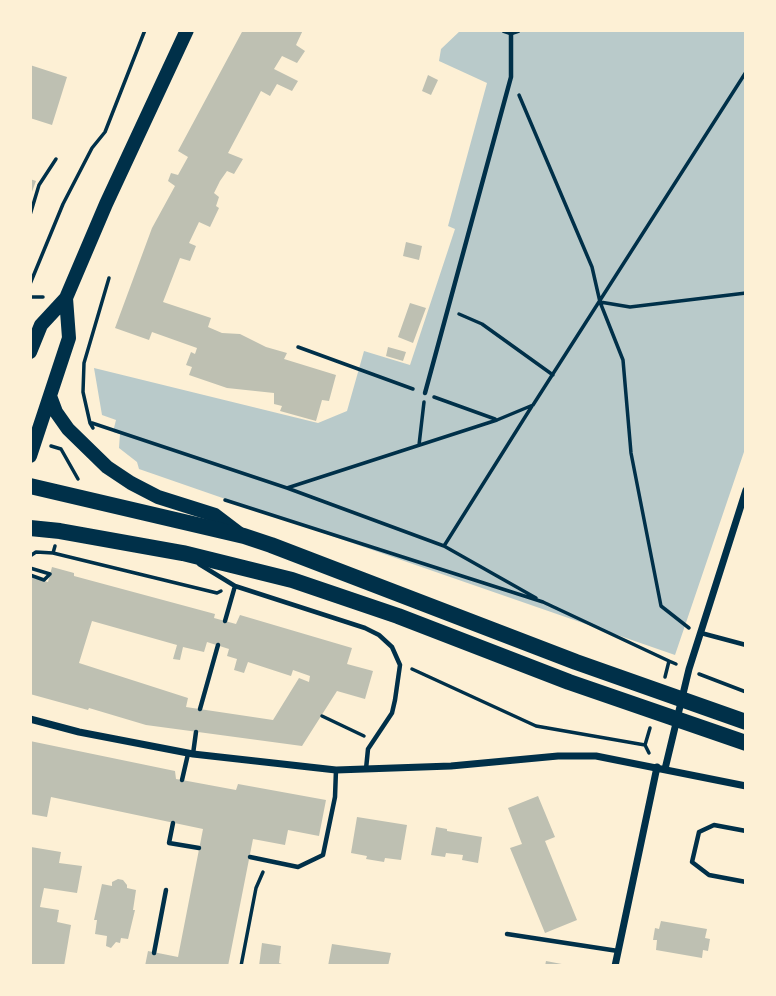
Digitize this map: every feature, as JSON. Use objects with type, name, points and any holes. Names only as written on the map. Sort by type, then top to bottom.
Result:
[{"type":"main road","points":[[30,352],[41,326],[66,298],[106,204],[187,30]]},
{"type":"main road","points":[[30,456],[69,338],[66,298]]},
{"type":"main road","points":[[50,396],[56,412],[68,429],[107,467],[158,496],[215,515],[244,537]]},
{"type":"main road","points":[[30,486],[244,537],[305,557],[576,662],[746,722]]},
{"type":"main road","points":[[30,528],[183,553],[292,580],[386,611],[569,682],[746,743]]},
{"type":"street","points":[[615,966],[661,768],[746,490]]},
{"type":"street","points":[[30,719],[79,732],[190,753],[336,771],[558,756],[596,756],[746,786]]},
{"type":"lane","points":[[425,393],[511,77],[511,31]]},
{"type":"lane","points":[[183,553],[235,586],[372,631],[392,647],[400,665],[392,713],[373,741],[366,757],[366,770]]},
{"type":"lane","points":[[225,621],[235,586]]},
{"type":"lane","points":[[700,635],[746,645]]},
{"type":"lane","points":[[200,709],[218,645]]},
{"type":"lane","points":[[182,780],[196,732]]},
{"type":"lane","points":[[250,857],[298,867],[323,855],[335,797],[336,771]]},
{"type":"lane","points":[[173,823],[169,843],[199,848]]},
{"type":"lane","points":[[746,831],[714,825],[699,832],[692,862],[709,874],[746,882]]},
{"type":"lane","points":[[154,953],[166,890]]},
{"type":"lane","points":[[506,934],[618,951]]},
{"type":"path","points":[[30,284],[63,204],[92,148],[105,132],[145,30]]},
{"type":"path","points":[[444,546],[746,72]]},
{"type":"path","points":[[511,77],[592,267],[600,302],[623,360],[631,453],[661,606],[700,635]]},
{"type":"path","points":[[30,215],[40,185],[56,159]]},
{"type":"path","points":[[95,431],[90,423],[83,392],[84,363],[109,278]]},
{"type":"path","points":[[600,302],[630,307],[746,293]]},
{"type":"path","points":[[447,309],[482,324],[552,375]]},
{"type":"path","points":[[298,347],[498,420]]},
{"type":"path","points":[[419,445],[425,393]]},
{"type":"path","points":[[287,488],[498,420],[533,405]]},
{"type":"path","points":[[90,423],[287,488],[444,546],[543,602],[669,661]]},
{"type":"path","points":[[61,449],[78,478]]},
{"type":"path","points":[[219,498],[543,602]]},
{"type":"path","points":[[53,554],[57,540]]},
{"type":"path","points":[[30,556],[36,552],[53,554],[217,593],[235,586]]},
{"type":"path","points":[[30,568],[50,574],[44,579],[30,576]]},
{"type":"path","points":[[400,665],[536,726],[645,745]]},
{"type":"path","points":[[698,673],[746,692]]},
{"type":"path","points":[[322,716],[373,741]]},
{"type":"path","points":[[241,966],[256,888],[269,861]]},
{"type":"shaded area","points":[[461,30],[746,30],[746,446],[675,655],[139,469],[137,462],[119,448],[120,434],[113,432],[116,420],[102,415],[94,368],[318,423],[347,411],[364,351],[410,365],[455,229],[448,226],[487,83],[439,61],[441,49]]},
{"type":"building","points":[[243,30],[303,30],[296,45],[305,51],[297,63],[282,56],[274,69],[298,81],[292,91],[277,84],[270,96],[261,91],[228,153],[243,159],[234,174],[227,171],[220,181],[214,193],[219,197],[216,206],[219,208],[210,227],[199,222],[189,243],[196,246],[190,261],[180,258],[163,302],[211,318],[208,327],[222,333],[240,334],[266,347],[287,353],[284,359],[336,375],[329,401],[322,400],[316,421],[280,411],[282,406],[274,404],[274,393],[227,388],[189,375],[192,367],[186,365],[191,352],[195,354],[197,348],[152,332],[149,340],[115,328],[152,228],[175,186],[168,181],[171,173],[178,175],[188,157],[178,151]]},
{"type":"building","points":[[30,65],[67,77],[52,125],[30,118]]},
{"type":"building","points":[[428,75],[438,80],[431,95],[422,91]]},
{"type":"building","points":[[30,179],[36,181],[30,197]]},
{"type":"building","points":[[406,242],[422,246],[419,260],[403,256]]},
{"type":"building","points":[[410,303],[426,308],[413,343],[398,337]]},
{"type":"building","points":[[388,347],[406,352],[403,361],[386,356]]},
{"type":"building","points":[[52,567],[74,573],[74,576],[215,614],[214,618],[236,624],[240,615],[352,648],[347,664],[373,671],[365,699],[337,691],[302,746],[146,725],[30,694],[30,577],[48,582]],"holes":[[[92,621],[177,645],[173,659],[180,660],[183,647],[204,652],[207,642],[229,649],[227,656],[237,659],[234,670],[244,673],[248,662],[291,676],[293,670],[310,676],[309,682],[299,678],[273,720],[186,707],[188,698],[79,663]]]},
{"type":"building","points":[[30,741],[175,771],[176,779],[236,790],[238,784],[326,800],[319,836],[288,830],[285,845],[253,839],[228,966],[145,966],[148,951],[178,957],[203,829],[51,797],[47,817],[30,814]]},
{"type":"building","points":[[538,796],[555,837],[545,841],[577,920],[545,933],[510,848],[522,844],[508,808]]},
{"type":"building","points":[[357,817],[407,825],[401,860],[385,858],[384,862],[351,853]]},
{"type":"building","points":[[436,827],[482,837],[478,863],[462,860],[463,855],[431,855]]},
{"type":"building","points":[[31,847],[61,852],[59,863],[82,866],[77,893],[44,888],[40,907],[59,910],[57,922],[71,925],[64,966],[30,966]]},
{"type":"building","points":[[123,880],[127,888],[136,890],[135,910],[128,939],[121,938],[120,943],[116,942],[111,948],[106,946],[107,936],[95,934],[97,920],[94,920],[102,884],[112,886],[112,882]]},
{"type":"building","points":[[661,921],[707,929],[705,938],[710,939],[708,951],[703,950],[702,958],[656,950],[657,940],[653,940],[655,928],[659,929]]},
{"type":"building","points":[[262,943],[281,946],[279,963],[288,966],[259,966]]},
{"type":"building","points":[[332,944],[391,953],[388,966],[328,966]]},
{"type":"building","points":[[546,961],[567,965],[567,966],[545,966]]}]
